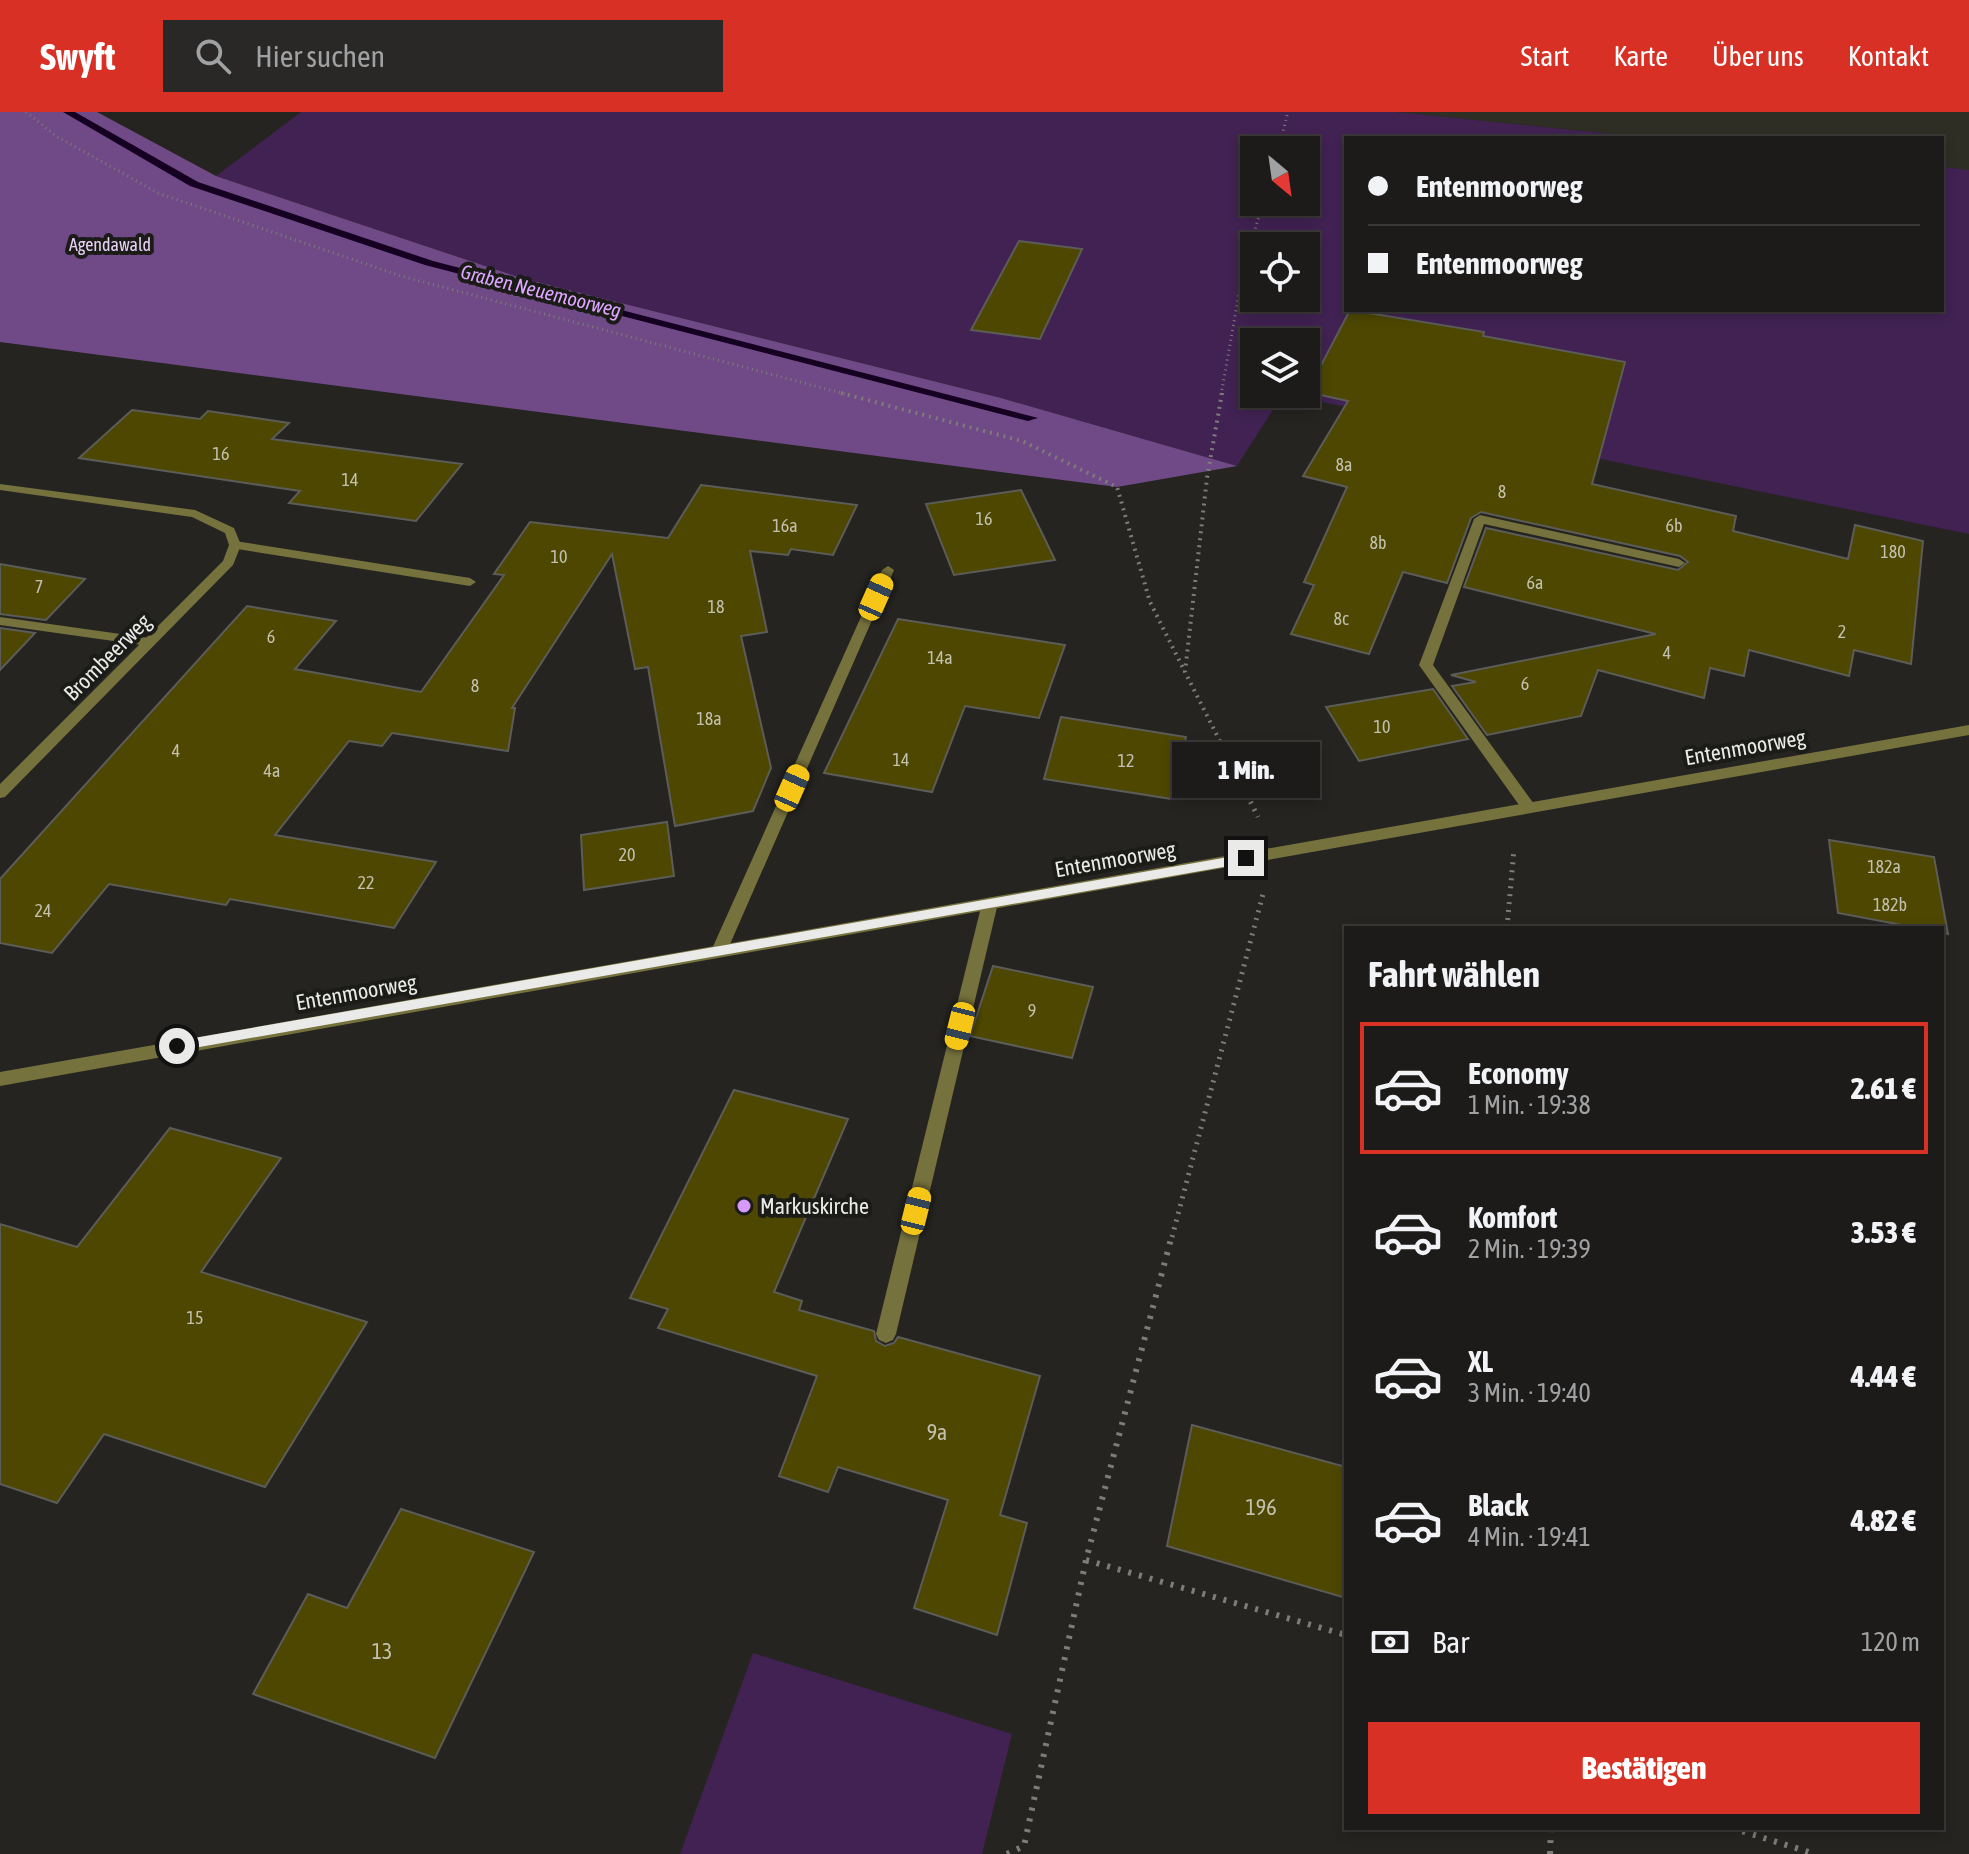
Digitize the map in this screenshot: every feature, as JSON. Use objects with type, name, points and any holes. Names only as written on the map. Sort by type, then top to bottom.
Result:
[{"type":"street","points":[[0,487],[195,514],[230,531],[235,545],[470,582]]},
{"type":"street","points":[[1523,809],[1426,665],[1480,519],[1679,563]]},
{"type":"street","name":"Brombeerweg","points":[[0,793],[229,562],[235,545]]},
{"type":"street","points":[[719,951],[888,570]]},
{"type":"street","points":[[0,621],[149,642]]},
{"type":"street","name":"Entenmoorweg","points":[[0,1079],[1969,730]]},
{"type":"street","points":[[886,1334],[990,903]]},
{"type":"path","points":[[26,112],[56,136],[158,193],[386,271],[1022,441],[1117,487],[1150,602],[1274,853],[1086,1560],[1024,1846],[1007,1854]]},
{"type":"path","points":[[1282,136],[1288,112]]},
{"type":"path","points":[[1185,672],[1207,478],[1243,271],[1259,216]]},
{"type":"path","points":[[1507,926],[1523,809]]},
{"type":"path","points":[[1086,1560],[1344,1634]]},
{"type":"path","points":[[1550,1854],[1551,1830]]},
{"type":"path","points":[[1738,1830],[1815,1854]]},
{"type":"shaded area","points":[[301,112],[1396,112],[1632,136],[1344,136],[1344,312],[1944,312],[1944,167],[1969,170],[1969,534],[1320,402],[1320,328],[1240,328],[1240,408],[1274,408],[1237,466],[1001,398],[521,278],[216,176]]},
{"type":"shaded area","points":[[1396,112],[1969,112],[1969,170],[1944,167],[1944,136],[1632,136]]},
{"type":"shaded area","points":[[753,1653],[1012,1734],[982,1854],[680,1854]]},
{"type":"green space","name":"Agendawald","points":[[0,112],[97,112],[216,176],[521,278],[1001,398],[1237,466],[1117,487],[0,342]]},
{"type":"building","points":[[1019,241],[1082,249],[1040,339],[971,330]]},
{"type":"building","points":[[1349,312],[1484,332],[1483,336],[1625,362],[1592,484],[1736,516],[1733,531],[1848,559],[1855,525],[1923,541],[1911,664],[1854,650],[1849,676],[1749,650],[1744,676],[1710,668],[1704,698],[1598,670],[1581,716],[1487,735],[1452,686],[1476,682],[1451,675],[1656,634],[1464,587],[1486,528],[1678,570],[1688,562],[1680,556],[1481,512],[1471,518],[1447,583],[1403,572],[1369,654],[1291,634],[1314,585],[1304,582],[1347,487],[1303,476],[1348,401],[1320,395],[1320,367]]},
{"type":"building","points":[[132,410],[200,419],[208,411],[289,423],[272,439],[462,464],[416,521],[289,503],[300,491],[79,458]]},
{"type":"building","points":[[701,485],[857,505],[833,555],[791,549],[788,555],[750,551],[767,632],[741,636],[771,768],[753,811],[675,826],[648,667],[635,669],[612,554],[512,708],[515,708],[508,751],[392,733],[382,746],[349,741],[275,835],[436,862],[394,928],[230,899],[226,905],[109,884],[52,953],[0,943],[0,879],[247,606],[336,621],[295,669],[421,692],[504,575],[494,574],[530,522],[668,538]]},
{"type":"building","points":[[1021,490],[1055,560],[954,575],[926,504]]},
{"type":"building","points":[[0,564],[85,579],[46,620],[0,614]]},
{"type":"building","points":[[898,619],[1065,645],[1039,718],[965,706],[932,792],[824,773]]},
{"type":"building","points":[[0,628],[35,633],[0,670]]},
{"type":"building","points":[[1433,689],[1468,739],[1359,761],[1326,707]]},
{"type":"building","points":[[1061,717],[1186,737],[1172,799],[1044,779]]},
{"type":"building","points":[[667,822],[674,876],[584,890],[581,835]]},
{"type":"building","points":[[1829,840],[1934,857],[1948,934],[1944,933],[1944,926],[1907,926],[1838,913]]},
{"type":"building","points":[[993,966],[1093,987],[1072,1058],[970,1036]]},
{"type":"building","points":[[734,1090],[848,1119],[774,1292],[802,1301],[799,1310],[874,1331],[876,1341],[885,1346],[894,1343],[898,1337],[1040,1376],[1000,1515],[1027,1523],[997,1635],[914,1608],[948,1500],[838,1467],[828,1492],[779,1476],[817,1376],[658,1328],[668,1309],[630,1298]]},
{"type":"building","points":[[170,1128],[281,1158],[201,1272],[367,1322],[265,1487],[104,1434],[57,1503],[0,1484],[0,1224],[77,1247]]},
{"type":"building","points":[[1192,1425],[1344,1466],[1344,1597],[1167,1546]]},
{"type":"building","points":[[401,1509],[534,1552],[435,1758],[253,1694],[308,1594],[347,1608]]},
{"type":"waterway","name":"Graben Neuemoorweg","points":[[68,112],[194,184],[429,263],[1032,418]]},
{"type":"place","name":"Markuskirche","points":[[744,1206]]},
{"type":"route","points":[[177,1046],[1246,858]]}]
